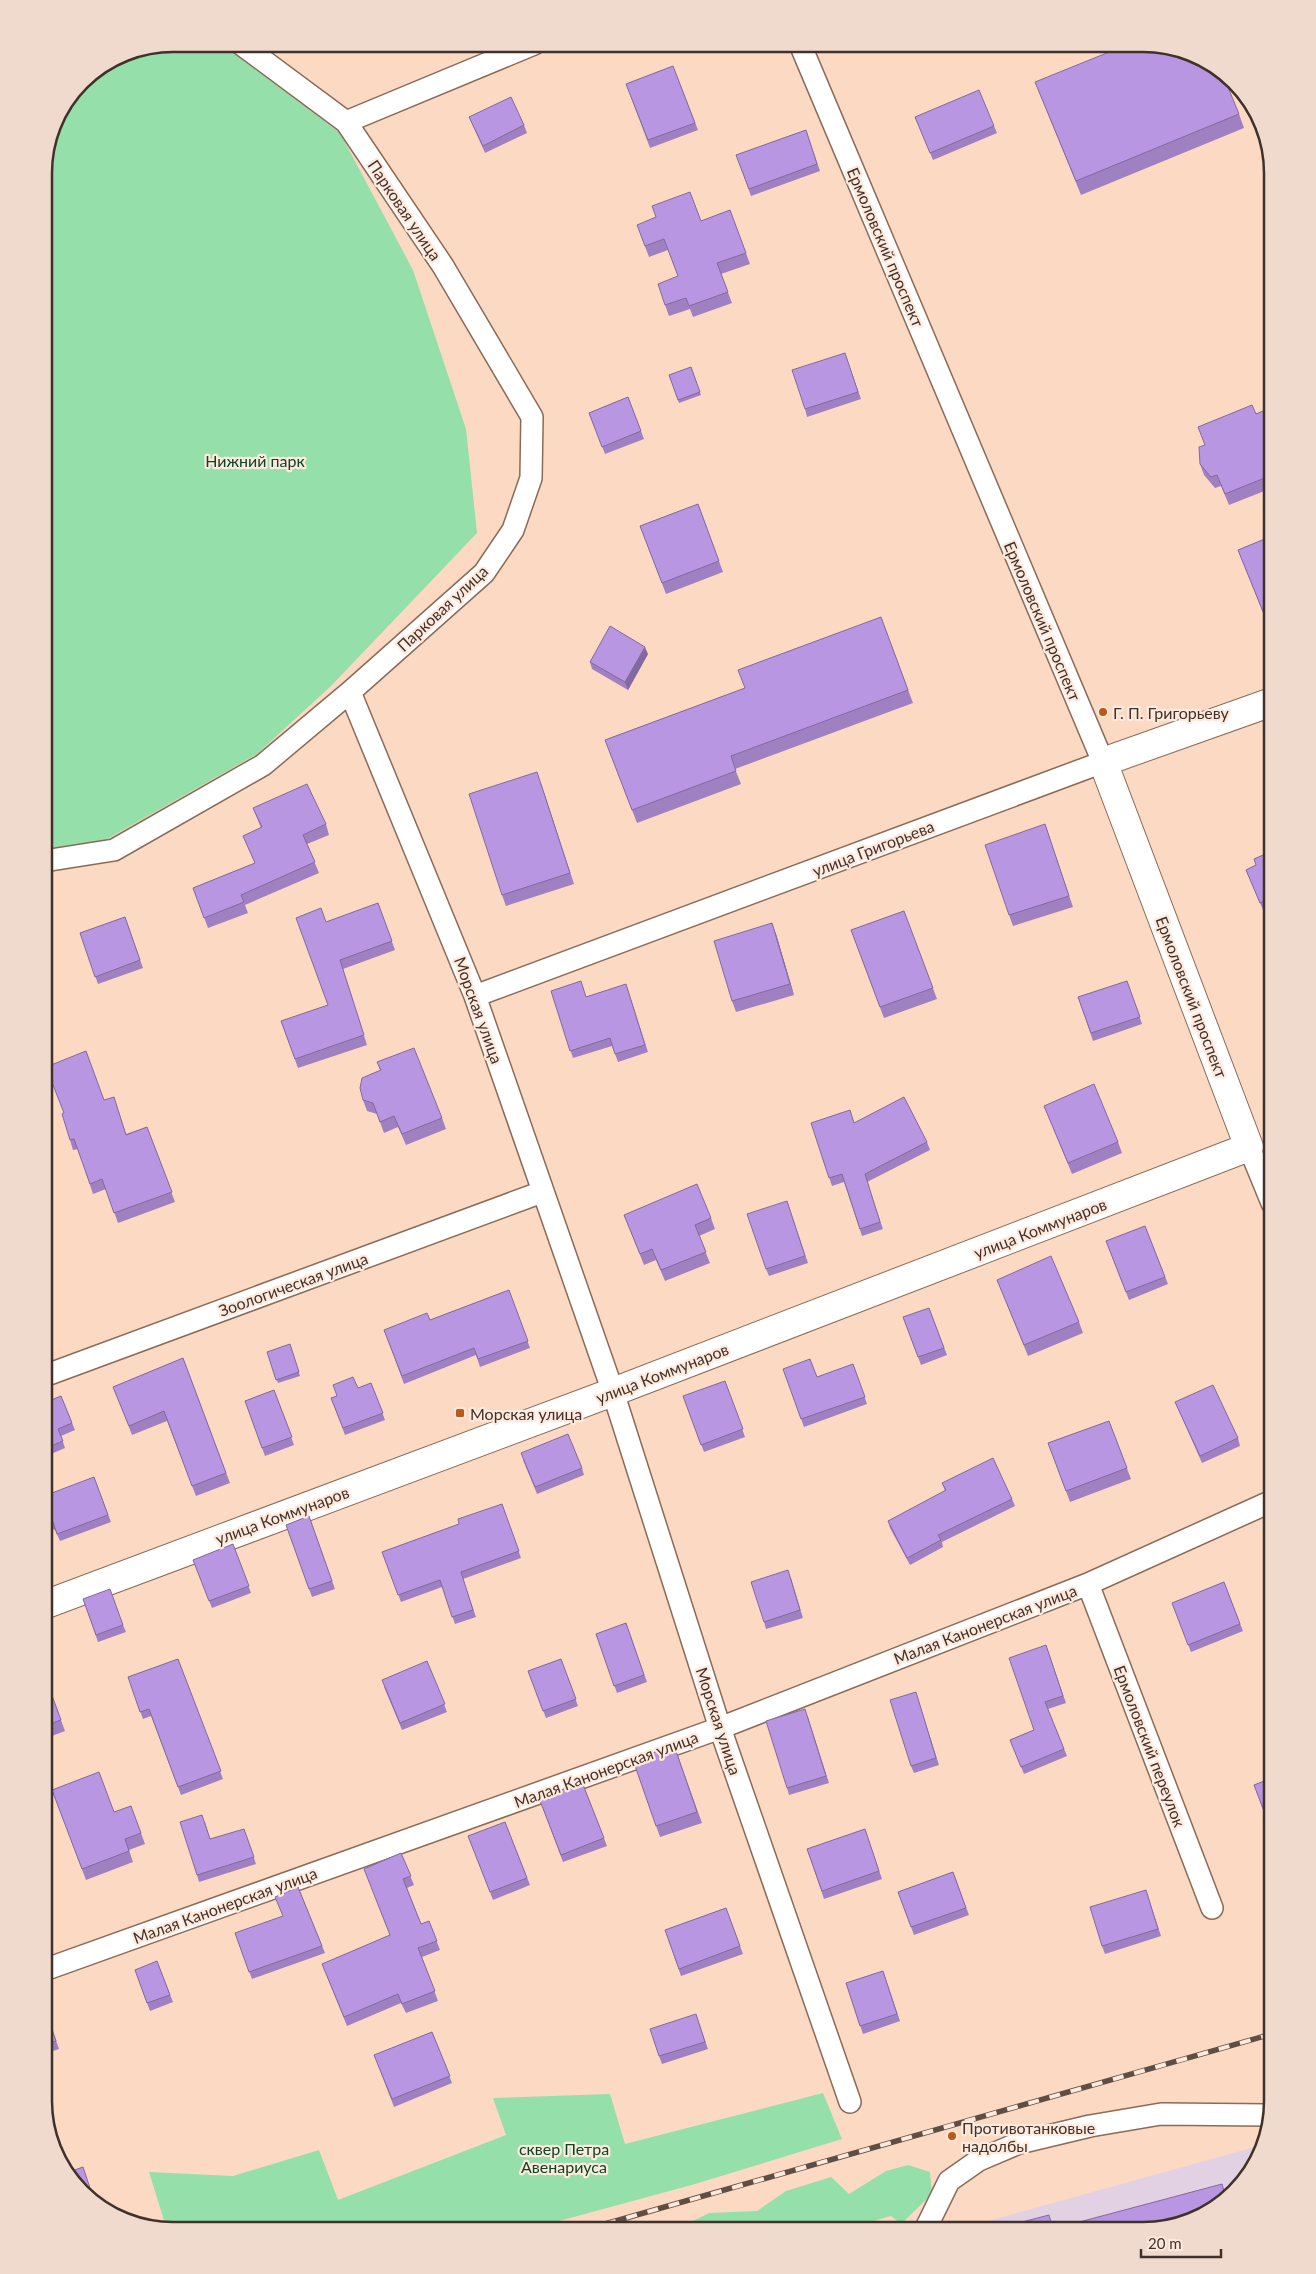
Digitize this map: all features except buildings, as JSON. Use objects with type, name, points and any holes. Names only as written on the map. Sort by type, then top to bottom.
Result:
[{"type":"street","name":"Парковая улица","points":[[53,860],[114,850],[263,765],[350,692],[484,573],[513,530],[531,478],[532,417],[443,266],[346,122],[253,53]]},
{"type":"street","points":[[346,122],[512,53]]},
{"type":"street","name":"Ермоловский проспект","points":[[804,53],[1103,762],[1264,1184]]},
{"type":"street","name":"Морская улица","points":[[350,692],[476,996],[542,1192],[613,1392],[720,1728],[850,2102]]},
{"type":"street","name":"улица Григорьева","points":[[476,996],[1103,762],[1264,705]]},
{"type":"street","name":"улица Коммунаров","points":[[52,1601],[613,1392],[1249,1147]]},
{"type":"street","name":"Зоологическая улица","points":[[52,1373],[542,1192]]},
{"type":"street","name":"Малая Канонерская улица","points":[[52,1967],[720,1728],[1088,1584],[1264,1505]]},
{"type":"street","name":"Ермоловский переулок","points":[[1088,1584],[1212,1908]]},
{"type":"street","points":[[929,2222],[949,2181],[979,2160],[1019,2143],[1090,2126],[1161,2114],[1262,2115]]},
{"type":"shaded area","points":[[1254,2147],[1238,2174],[1222,2191],[1196,2209],[1174,2217],[1142,2222],[985,2222]]},
{"type":"green space","name":"Нижний парк","points":[[166,53],[235,53],[340,133],[413,270],[466,429],[477,533],[331,686],[257,754],[100,843],[53,851],[54,158],[62,127],[69,113],[83,94],[106,73],[120,65],[150,55]]},
{"type":"green space","name":"сквер Петра Авенариуса","points":[[823,2093],[842,2139],[695,2184],[558,2221],[166,2221],[164,2221],[149,2172],[233,2176],[319,2150],[338,2200],[506,2135],[493,2098],[610,2094],[625,2144]]},
{"type":"green space","points":[[908,2165],[930,2172],[932,2194],[903,2222],[898,2222],[891,2216],[871,2222],[692,2222],[709,2213],[757,2211],[786,2191],[831,2177],[849,2194],[886,2171]]},
{"type":"railway","points":[[614,2221],[1264,2036]]},
{"type":"place","name":"Г. П. Григорьеву","points":[[1103,712]]},
{"type":"place","name":"Морская улица","points":[[460,1413]]},
{"type":"place","name":"Противотанковые надолбы","points":[[952,2136]]}]
